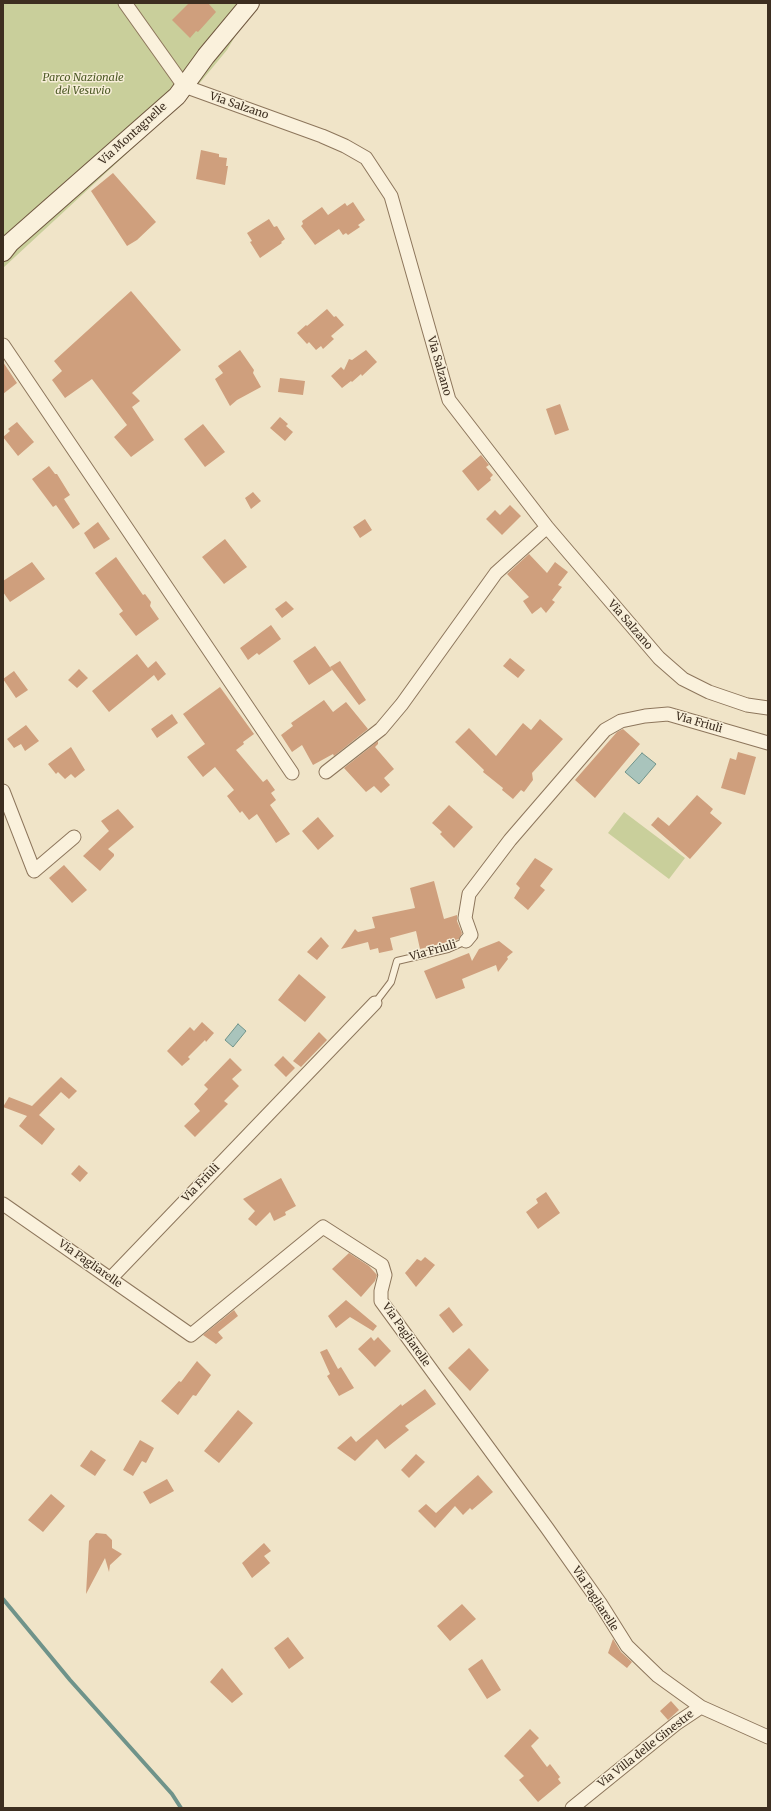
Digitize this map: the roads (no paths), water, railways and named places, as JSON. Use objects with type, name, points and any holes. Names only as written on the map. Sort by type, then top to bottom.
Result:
[{"type":"street","points":[[125,3],[184,86]]},
{"type":"street","name":"Via Montagnelle","points":[[3,252],[10,244],[176,96],[206,56],[250,3]]},
{"type":"street","name":"Via Salzano","points":[[184,86],[322,136],[345,146],[366,158],[391,196],[449,400],[547,527],[659,658],[684,679],[709,692],[747,706],[768,708]]},
{"type":"street","points":[[3,345],[292,773]]},
{"type":"street","points":[[326,772],[381,729],[402,704],[496,573],[547,527]]},
{"type":"street","name":"Via Friuli","points":[[466,941],[471,935],[465,918],[469,894],[510,840],[605,730],[621,721],[645,716],[668,714],[768,743]]},
{"type":"street","points":[[3,791],[34,871],[74,837]]},
{"type":"street","name":"Via Friuli","points":[[111,1278],[375,1003]]},
{"type":"street","name":"Via Pagliarelle","points":[[3,1204],[191,1334],[323,1227],[382,1265],[386,1274],[381,1290],[381,1301],[551,1534],[600,1603],[627,1646],[658,1676],[701,1707]]},
{"type":"street","name":"Via Villa delle Ginestre","points":[[572,1808],[677,1723],[701,1707],[768,1737]]},
{"type":"lane","name":"Via Friuli","points":[[375,1003],[391,982],[397,961],[448,949],[466,941]]},
{"type":"water","points":[[642,753],[656,764],[639,784],[625,772]]},
{"type":"water","points":[[238,1024],[246,1031],[233,1047],[225,1040]]},
{"type":"waterway","points":[[3,1599],[70,1680],[172,1794],[181,1808]]},
{"type":"park label","name":"Parco Nazionale del Vesuvio","points":[[83,84]]}]
